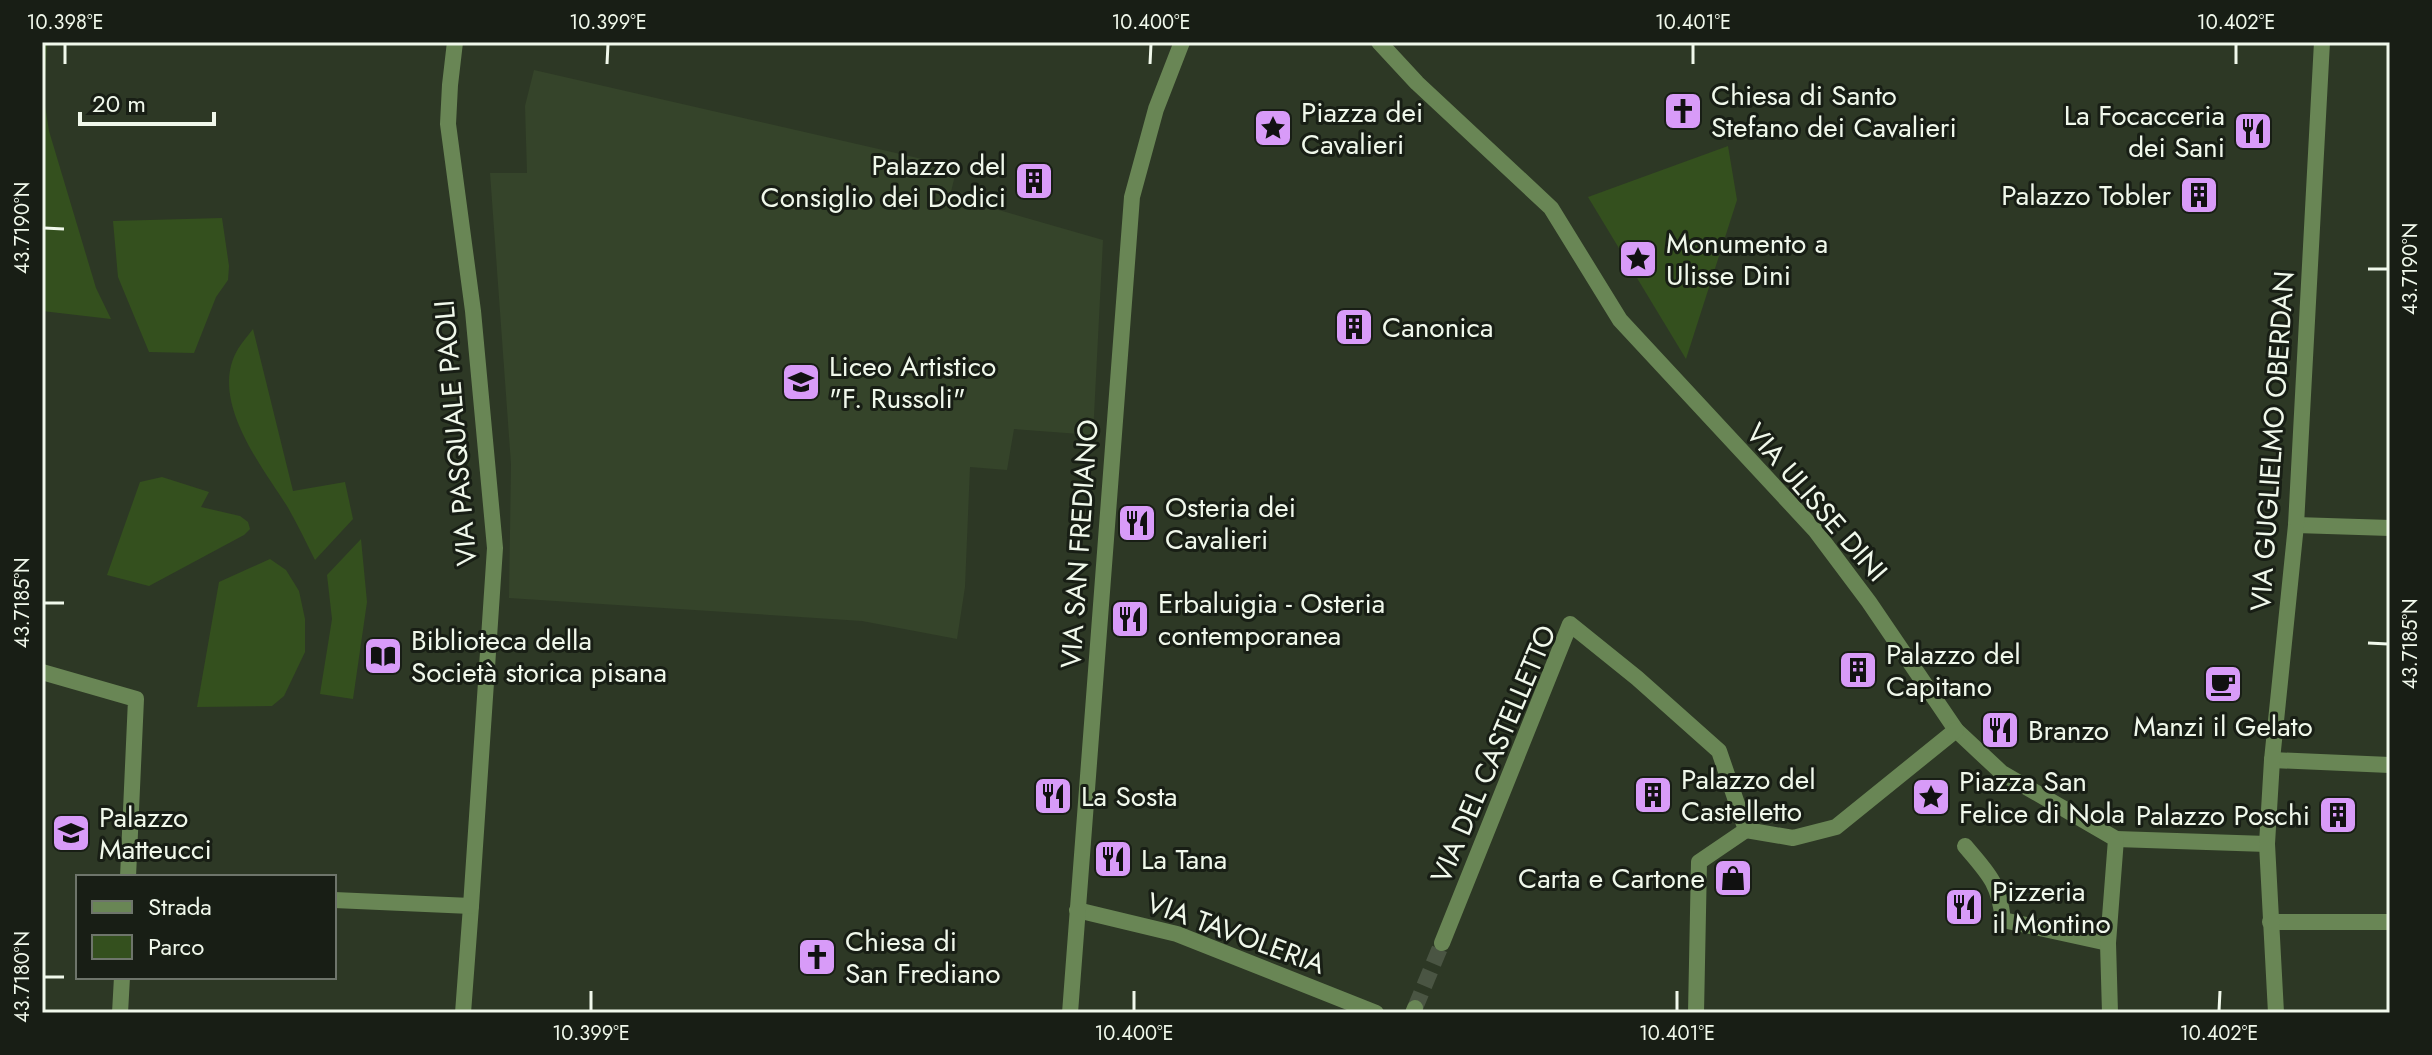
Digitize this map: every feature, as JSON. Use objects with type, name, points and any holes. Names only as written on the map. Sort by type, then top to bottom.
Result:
[{"type":"street","name":"VIA PASQUALE PAOLI","points":[[455,42],[448,124],[473,311],[495,548],[463,1013]]},
{"type":"street","name":"VIA SAN FREDIANO","points":[[1070,1013],[1132,197],[1156,109],[1182,42]]},
{"type":"street","name":"VIA ULISSE DINI","points":[[1379,42],[1417,83],[1551,208],[1620,320],[1815,530],[1869,602],[1956,730],[2002,773],[2116,839],[2267,844]]},
{"type":"street","name":"VIA GUGLIELMO OBERDAN","points":[[2276,1013],[2267,844],[2272,760],[2296,525],[2322,42]]},
{"type":"street","points":[[2296,525],[2390,528]]},
{"type":"street","name":"VIA DEL CASTELLETTO","points":[[1442,943],[1570,624],[1719,751],[1746,830]]},
{"type":"street","points":[[42,672],[136,699],[128,875]]},
{"type":"street","points":[[1696,1013],[1699,862],[1746,830],[1793,838],[1836,827],[1956,730]]},
{"type":"street","points":[[2272,760],[2390,765]]},
{"type":"street","points":[[2110,1013],[2108,943],[2116,839]]},
{"type":"street","points":[[1965,846],[1993,879],[2000,896],[2003,920],[2108,943]]},
{"type":"street","points":[[336,900],[471,906]]},
{"type":"street","name":"VIA TAVOLERIA","points":[[1077,902],[1177,934],[1376,1013]]},
{"type":"street","points":[[2270,922],[2390,922]]},
{"type":"street","points":[[120,1013],[122,979]]},
{"type":"shaded area","name":"Liceo Artistico \"F. Russoli\"","points":[[534,70],[957,167],[950,196],[1103,240],[1093,435],[1014,429],[1007,470],[970,467],[965,587],[957,639],[862,621],[509,598],[511,464],[490,173],[527,173],[525,106]]},
{"type":"green space","points":[[42,42],[47,42],[44,99],[49,131],[96,288],[111,319],[42,311]]},
{"type":"green space","points":[[1728,146],[1737,200],[1686,359],[1588,197]]},
{"type":"green space","points":[[222,218],[228,280],[216,297],[194,353],[149,352],[118,277],[113,221]]},
{"type":"green space","points":[[253,329],[293,491],[345,482],[353,519],[315,560],[287,506],[252,451],[233,410],[229,389],[230,368],[238,349]]},
{"type":"green space","points":[[162,477],[209,492],[201,507],[240,516],[248,522],[250,529],[149,586],[107,575],[140,482]]},
{"type":"green space","points":[[361,539],[367,602],[353,699],[320,694],[332,619],[327,575]]},
{"type":"green space","points":[[270,559],[286,570],[299,591],[305,619],[305,652],[284,696],[272,706],[197,707],[219,582]]},
{"type":"tunnel","points":[[1415,1008],[1442,943]]},
{"type":"place","name":"Chiesa di Santo Stefano dei Cavalieri","points":[[1683,111]]},
{"type":"place","name":"Piazza dei Cavalieri","points":[[1273,128]]},
{"type":"place","name":"La Focacceria dei Sani","points":[[2253,131]]},
{"type":"place","name":"Palazzo del Consiglio dei Dodici","points":[[1034,181]]},
{"type":"place","name":"Palazzo Tobler","points":[[2199,195]]},
{"type":"place","name":"Monumento a Ulisse Dini","points":[[1638,259]]},
{"type":"place","name":"Canonica","points":[[1354,327]]},
{"type":"place","name":"Liceo Artistico \"F. Russoli\"","points":[[801,382]]},
{"type":"place","name":"Osteria dei Cavalieri","points":[[1137,523]]},
{"type":"place","name":"Erbaluigia - Osteria contemporanea","points":[[1130,619]]},
{"type":"place","name":"Biblioteca della Società storica pisana","points":[[383,656]]},
{"type":"place","name":"Palazzo del Capitano","points":[[1858,670]]},
{"type":"place","name":"Manzi il Gelato","points":[[2223,684]]},
{"type":"place","name":"Branzo","points":[[2000,730]]},
{"type":"place","name":"Palazzo del Castelletto","points":[[1653,795]]},
{"type":"place","name":"La Sosta","points":[[1053,796]]},
{"type":"place","name":"Piazza San Felice di Nola","points":[[1931,797]]},
{"type":"place","name":"Palazzo Poschi","points":[[2338,815]]},
{"type":"place","name":"Palazzo Matteucci","points":[[71,833]]},
{"type":"place","name":"La Tana","points":[[1113,859]]},
{"type":"place","name":"Carta e Cartone","points":[[1733,878]]},
{"type":"place","name":"Pizzeria il Montino","points":[[1964,907]]},
{"type":"place","name":"Chiesa di San Frediano","points":[[817,957]]}]
